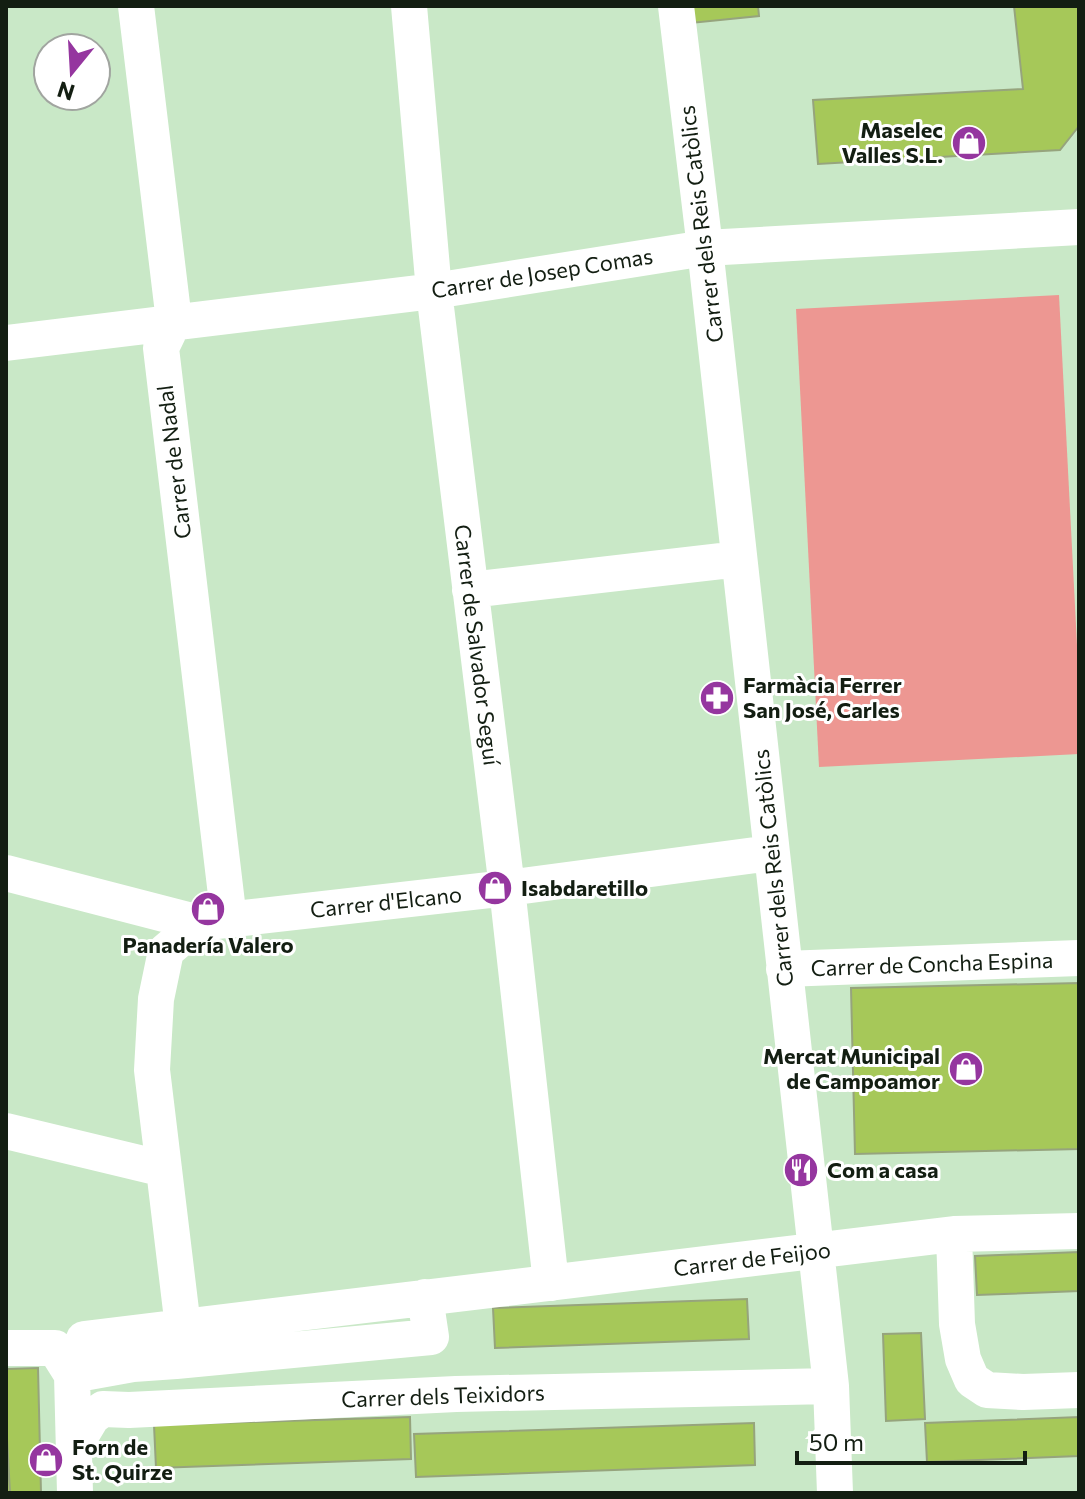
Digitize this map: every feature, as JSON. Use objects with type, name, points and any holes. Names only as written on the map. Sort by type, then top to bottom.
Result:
[{"type":"street","name":"Carrer de Nadal","points":[[136,6],[174,321],[161,348],[218,921]]},
{"type":"street","name":"Carrer de Salvador Seguí","points":[[409,6],[434,291],[507,888],[551,1283]]},
{"type":"street","name":"Carrer dels Reis Catòlics","points":[[676,6],[831,1386],[835,1493]]},
{"type":"street","name":"Carrer de Josep Comas","points":[[6,343],[434,291],[705,248],[1079,227]]},
{"type":"street","points":[[470,590],[739,559]]},
{"type":"street","name":"Carrer d'Elcano","points":[[6,873],[218,921],[507,888],[771,853]]},
{"type":"street","points":[[179,1344],[152,1070],[156,999],[166,951],[218,921]]},
{"type":"street","name":"Carrer de Concha Espina","points":[[784,969],[1079,958]]},
{"type":"street","points":[[6,1131],[164,1169]]},
{"type":"street","name":"Carrer de Feijoo","points":[[72,1375],[84,1339],[179,1344],[425,1297],[954,1234],[1079,1231]]},
{"type":"street","points":[[954,1234],[957,1324],[963,1359],[972,1380],[987,1390],[1079,1390]]},
{"type":"street","points":[[6,1348],[55,1348],[72,1375],[83,1432],[75,1493]]},
{"type":"street","name":"Carrer dels Teixidors","points":[[83,1432],[103,1409],[456,1394],[831,1386]]},
{"type":"shaded area","points":[[1059,295],[1079,684],[1079,754],[819,767],[796,309]]},
{"type":"building","points":[[689,6],[758,6],[759,16],[691,23]]},
{"type":"building","points":[[1014,6],[1079,6],[1079,126],[1060,150],[818,164],[813,100],[1023,89]]},
{"type":"building","name":"Mercat Municipal de Campoamor","points":[[1079,983],[1079,1149],[855,1154],[851,988]]},
{"type":"building","points":[[1079,1252],[1079,1291],[977,1295],[975,1256]]},
{"type":"building","points":[[747,1299],[749,1339],[495,1348],[493,1308]]},
{"type":"building","points":[[921,1333],[925,1419],[886,1421],[883,1334]]},
{"type":"building","points":[[38,1368],[41,1493],[10,1493],[6,1369]]},
{"type":"building","points":[[410,1417],[411,1459],[156,1468],[154,1425]]},
{"type":"building","points":[[1079,1417],[1079,1456],[927,1462],[925,1423]]},
{"type":"building","points":[[6,1420],[8,1463],[10,1493],[6,1493]]},
{"type":"building","points":[[754,1423],[755,1465],[416,1477],[414,1434]]},
{"type":"place","name":"Maselec Valles S.L.","points":[[969,143]]},
{"type":"place","name":"Farmàcia Ferrer San José, Carles","points":[[717,698]]},
{"type":"place","name":"Isabdaretillo","points":[[495,888]]},
{"type":"place","name":"Panadería Valero","points":[[208,909]]},
{"type":"place","name":"Mercat Municipal de Campoamor","points":[[966,1069]]},
{"type":"place","name":"Com a casa","points":[[801,1170]]},
{"type":"place","name":"Forn de St. Quirze","points":[[46,1460]]}]
